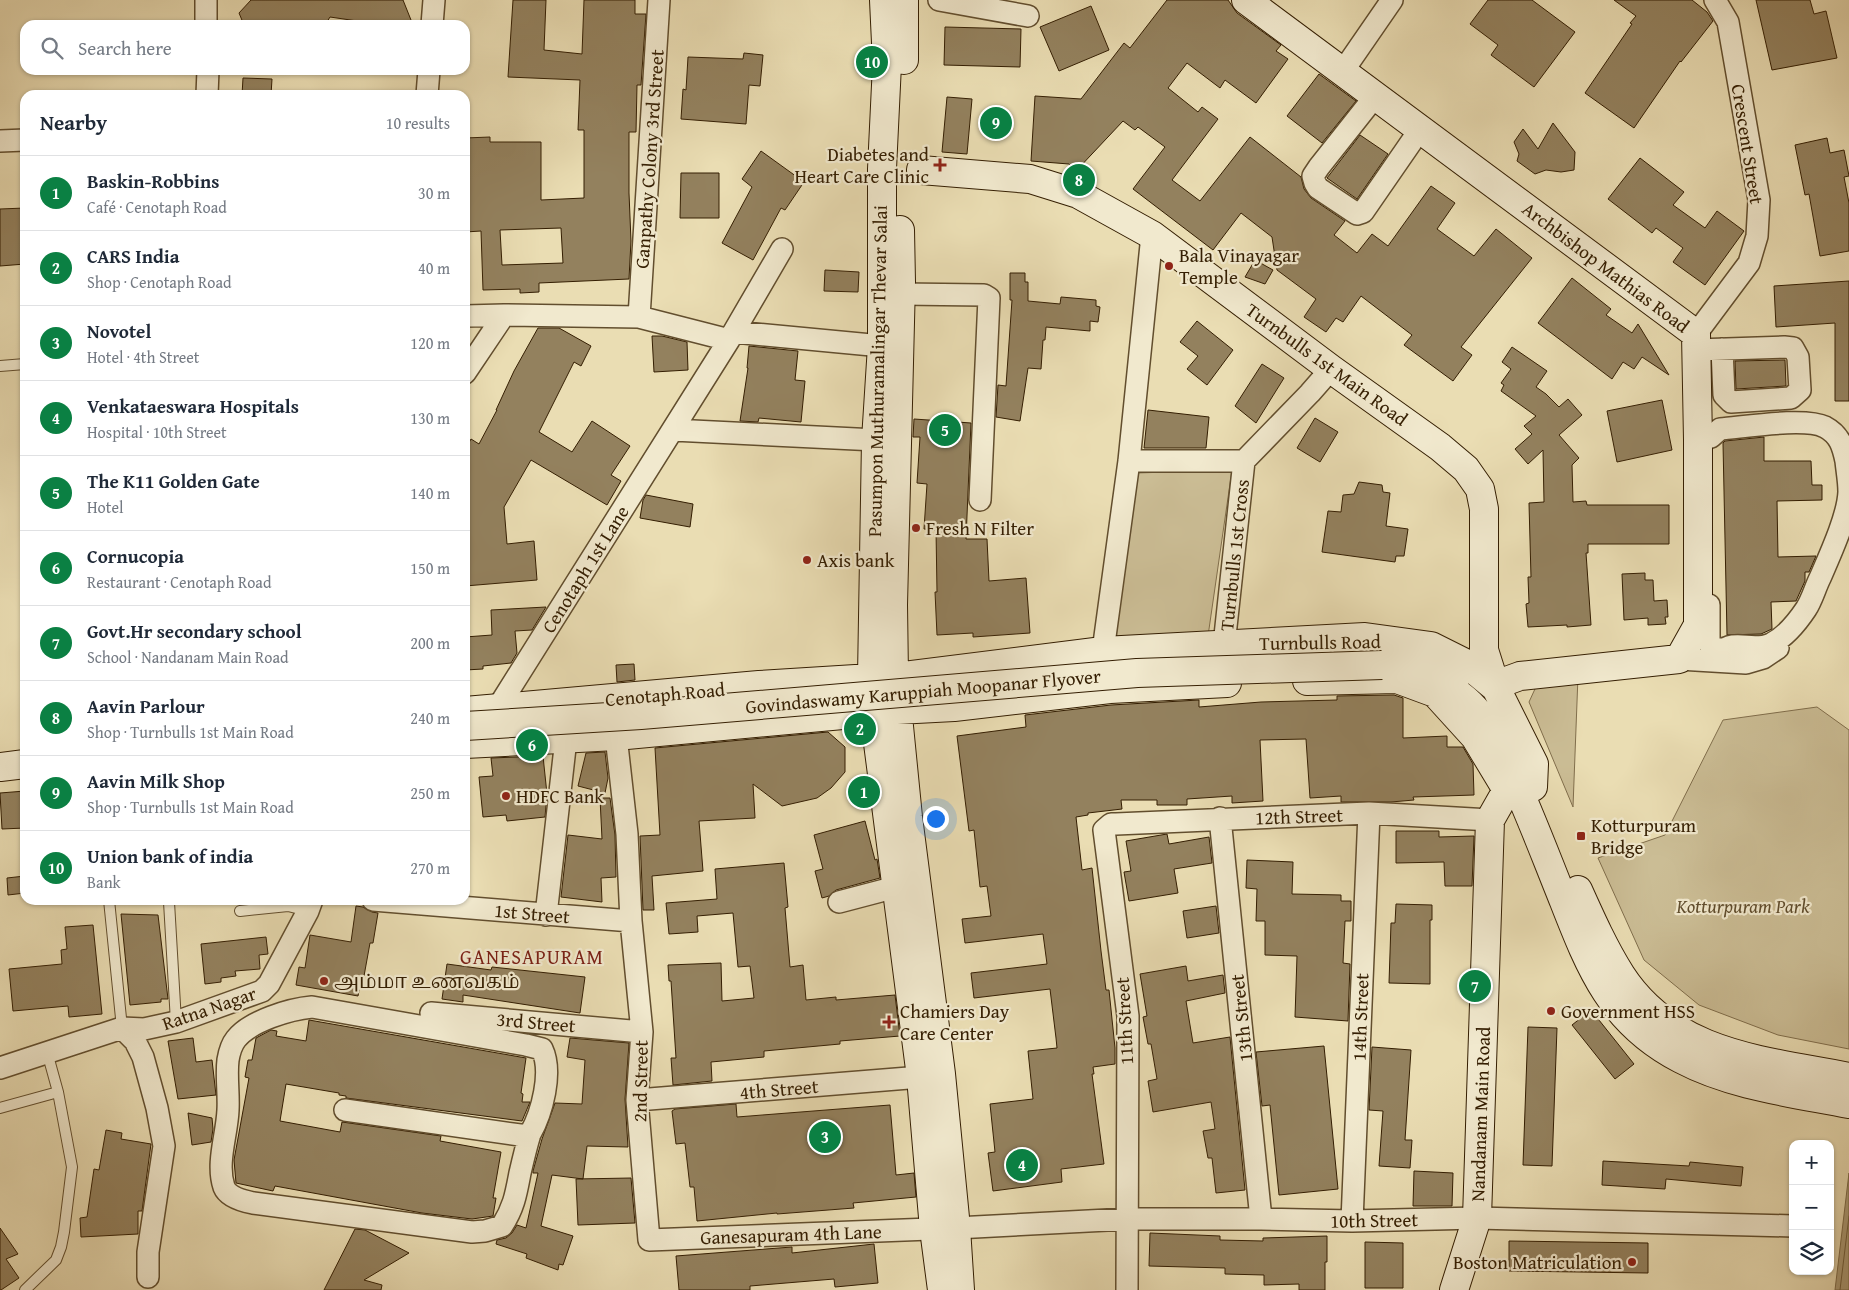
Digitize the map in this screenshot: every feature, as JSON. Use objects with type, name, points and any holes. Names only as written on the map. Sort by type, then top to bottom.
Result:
[{"type":"street","points":[[206,0],[206,20]]},
{"type":"street","points":[[432,20],[434,0]]},
{"type":"street","name":"Ganpathy Colony 3rd Street","points":[[639,317],[659,0]]},
{"type":"street","name":"Pasumpon Muthuramalingar Thevar Salai","points":[[883,677],[876,440],[882,346],[882,168],[887,64],[884,0]]},
{"type":"street","name":"Pasumpon Muthuramalingar Thevar Salai","points":[[883,677],[894,595],[901,294],[899,169],[905,41],[904,0]]},
{"type":"street","points":[[939,0],[1028,16]]},
{"type":"street","name":"Archbishop Mathias Road","points":[[1246,0],[1421,128],[1705,344],[1698,625],[1679,659]]},
{"type":"street","points":[[1344,71],[1392,0]]},
{"type":"street","name":"Crescent Street","points":[[1705,344],[1749,263],[1757,236],[1759,200],[1728,22],[1715,0]]},
{"type":"street","points":[[887,64],[905,41]]},
{"type":"street","points":[[207,90],[208,75]]},
{"type":"street","points":[[427,90],[429,75]]},
{"type":"street","points":[[1376,95],[1319,166],[1313,176],[1318,188],[1357,214],[1363,212],[1421,128]]},
{"type":"street","points":[[0,141],[20,140]]},
{"type":"street","name":"Turnbulls 1st Main Road","points":[[922,170],[1030,179],[1078,194],[1152,235],[1331,369],[1440,447],[1466,469],[1480,488],[1484,509],[1484,650],[1496,688]]},
{"type":"street","points":[[1102,651],[1129,461],[1152,235]]},
{"type":"street","name":"Cenotaph 1st Lane","points":[[497,709],[674,430],[732,336],[782,249]]},
{"type":"street","points":[[901,294],[984,295],[989,298],[980,500]]},
{"type":"street","points":[[470,366],[504,315]]},
{"type":"street","points":[[470,316],[639,317],[732,336],[882,346]]},
{"type":"street","points":[[1244,461],[1331,369]]},
{"type":"street","points":[[1702,431],[1784,413]]},
{"type":"street","points":[[1702,431],[1803,422],[1824,427],[1835,434],[1842,443],[1848,478],[1849,493],[1845,513],[1826,566],[1806,608],[1782,638],[1770,645],[1729,646],[1718,655]]},
{"type":"street","points":[[674,430],[876,440]]},
{"type":"street","points":[[1702,431],[1709,643],[1718,655]]},
{"type":"street","name":"Turnbulls 1st Cross","points":[[1129,461],[1244,461],[1224,645]]},
{"type":"street","points":[[1496,688],[1520,676],[1718,655],[1746,663],[1763,658],[1788,641],[1804,623],[1819,596],[1849,511]]},
{"type":"street","name":"Turnbulls Road","points":[[883,677],[1102,651],[1365,637],[1431,646],[1467,664],[1496,688],[1534,764],[1520,790]]},
{"type":"street","name":"Govindaswamy Karuppiah Moopanar Flyover","points":[[470,726],[686,712],[1137,672],[1382,665],[1394,672],[1416,675],[1435,681],[1458,693],[1476,709],[1498,730],[1520,790]]},
{"type":"street","points":[[883,677],[896,887],[920,1077],[945,1228],[960,1290]]},
{"type":"street","points":[[883,677],[885,711],[908,817],[941,1074],[945,1228],[942,1290]]},
{"type":"street","name":"Cenotaph Road","points":[[470,711],[759,685],[883,677]]},
{"type":"street","name":"Turnbulls Road","points":[[885,711],[954,707],[1110,689],[1252,682],[1397,679],[1435,694],[1520,790],[1585,954],[1600,984],[1632,1024],[1665,1050],[1703,1070],[1769,1088],[1813,1083]]},
{"type":"street","name":"Cenotaph Road","points":[[470,744],[616,736],[885,711]]},
{"type":"street","name":"2nd Street","points":[[616,736],[627,834],[632,921],[642,1032],[637,1100],[648,1240]]},
{"type":"street","points":[[546,915],[566,739]]},
{"type":"street","points":[[0,754],[20,752]]},
{"type":"street","points":[[0,767],[20,765]]},
{"type":"street","name":"Nandanam Main Road","points":[[1454,1290],[1476,1218],[1490,820],[1520,790]]},
{"type":"street","name":"12th Street","points":[[1108,826],[1220,818],[1369,813],[1490,820]]},
{"type":"street","name":"14th Street","points":[[1352,1221],[1369,813]]},
{"type":"street","name":"13th Street","points":[[1220,818],[1262,1219]]},
{"type":"street","name":"11th Street","points":[[1108,826],[1104,834],[1128,1016],[1127,1290]]},
{"type":"street","points":[[839,902],[896,887]]},
{"type":"street","name":"1st Street","points":[[431,905],[632,921]]},
{"type":"street","name":"Ratna Nagar","points":[[0,1068],[122,1028],[144,1029],[176,1022],[262,991],[269,984],[310,906]]},
{"type":"street","points":[[262,991],[281,1014]]},
{"type":"street","points":[[227,1003],[244,1030]]},
{"type":"street","points":[[312,1007],[542,1049],[546,1058],[546,1075],[541,1108],[530,1134],[512,1211],[502,1226],[472,1232],[253,1203],[237,1199],[224,1189],[221,1169],[228,1113],[228,1060],[234,1040],[244,1030],[281,1014],[300,1008],[312,1007]]},
{"type":"street","name":"3rd Street","points":[[431,1013],[642,1032]]},
{"type":"street","points":[[122,1028],[135,1041],[143,1057],[157,1108],[164,1146],[148,1252],[148,1277]]},
{"type":"street","name":"4th Street","points":[[637,1100],[920,1077]]},
{"type":"street","points":[[1813,1083],[1849,1077]]},
{"type":"street","points":[[1813,1083],[1849,1104]]},
{"type":"street","points":[[345,1110],[520,1135],[530,1134]]},
{"type":"street","name":"10th Street","points":[[945,1228],[1127,1219],[1352,1221],[1476,1218],[1789,1226]]},
{"type":"street","name":"Ganesapuram 4th Lane","points":[[648,1240],[945,1228]]},
{"type":"lane","points":[[0,366],[20,364]]},
{"type":"lane","points":[[110,905],[122,1028]]},
{"type":"lane","points":[[169,905],[176,1022]]},
{"type":"lane","points":[[240,911],[288,906],[310,906]]},
{"type":"lane","points":[[25,1290],[56,1260],[64,1232],[72,1167],[58,1092],[47,1052]]},
{"type":"lane","points":[[0,1108],[58,1092]]},
{"type":"green space","points":[[1232,470],[1208,636],[1114,643],[1136,473]]},
{"type":"green space","points":[[1578,676],[1573,807],[1529,702],[1540,678]]},
{"type":"green space","name":"Kotturpuram Park","points":[[1817,707],[1849,730],[1849,1049],[1778,1035],[1699,1005],[1644,960],[1598,858],[1665,835],[1723,720]]},
{"type":"water","points":[[1849,1173],[1849,1290],[1835,1290]]},
{"type":"building","points":[[251,0],[403,0],[411,20],[350,20],[330,17],[328,20],[242,20],[239,13]]},
{"type":"building","points":[[513,0],[546,0],[544,50],[582,54],[584,0],[635,0],[635,14],[646,14],[641,85],[637,85],[636,132],[629,132],[631,241],[629,279],[539,283],[539,292],[520,293],[520,289],[483,290],[481,231],[470,232],[470,138],[490,137],[490,142],[541,142],[541,200],[584,198],[584,130],[578,130],[580,80],[508,77]],"holes":[[[561,228],[563,263],[502,265],[500,230]]]},
{"type":"building","points":[[1167,0],[1228,0],[1237,13],[1281,45],[1276,51],[1288,59],[1256,103],[1225,80],[1220,88],[1187,63],[1168,88],[1198,112],[1202,107],[1218,119],[1172,180],[1200,201],[1250,137],[1301,177],[1304,189],[1311,198],[1345,221],[1334,235],[1357,253],[1372,234],[1388,246],[1431,186],[1455,203],[1437,229],[1474,256],[1496,229],[1532,258],[1461,347],[1472,355],[1453,381],[1404,345],[1412,335],[1361,296],[1343,322],[1336,318],[1326,332],[1304,317],[1316,299],[1277,270],[1272,237],[1241,213],[1213,250],[1133,189],[1165,147],[1138,127],[1135,130],[1123,121],[1076,171],[1069,164],[1031,161],[1035,96],[1081,99],[1124,43],[1130,48]]},
{"type":"building","points":[[1488,0],[1532,0],[1575,32],[1534,87],[1491,55],[1498,45],[1470,24]]},
{"type":"building","points":[[1614,0],[1692,0],[1707,12],[1713,21],[1680,61],[1634,128],[1585,93],[1636,16]]},
{"type":"building","points":[[1756,0],[1810,0],[1814,14],[1826,11],[1837,58],[1772,70]]},
{"type":"building","points":[[1091,6],[1109,50],[1059,71],[1040,27]]},
{"type":"building","points":[[945,27],[1021,29],[1020,67],[944,65]]},
{"type":"building","points":[[744,53],[763,55],[760,86],[749,85],[746,124],[681,119],[683,89],[686,90],[688,57],[743,59]]},
{"type":"building","points":[[1319,74],[1356,101],[1322,143],[1287,116]]},
{"type":"building","points":[[243,78],[272,79],[271,90],[242,90]]},
{"type":"building","points":[[947,97],[972,99],[967,154],[942,152]]},
{"type":"building","points":[[1553,123],[1575,152],[1574,170],[1561,172],[1546,170],[1535,174],[1517,161],[1519,154],[1514,142],[1523,129],[1538,149]]},
{"type":"building","points":[[1360,135],[1388,154],[1357,199],[1327,178]]},
{"type":"building","points":[[1827,138],[1830,153],[1844,150],[1849,176],[1844,177],[1849,203],[1849,251],[1820,256],[1809,194],[1805,195],[1795,145]]},
{"type":"building","points":[[761,151],[804,182],[785,210],[781,208],[753,260],[722,243],[752,187],[742,179]]},
{"type":"building","points":[[1640,158],[1684,192],[1673,205],[1705,228],[1717,211],[1744,231],[1705,285],[1673,262],[1683,248],[1656,228],[1652,233],[1608,199]]},
{"type":"building","points":[[681,173],[719,173],[719,218],[680,218]]},
{"type":"building","points":[[20,208],[20,264],[0,266],[0,209]]},
{"type":"building","points":[[1255,260],[1273,270],[1265,284],[1245,277]]},
{"type":"building","points":[[825,270],[859,272],[858,292],[824,291]]},
{"type":"building","points":[[1010,273],[1025,273],[1025,282],[1028,282],[1028,301],[1060,304],[1061,297],[1096,300],[1096,306],[1100,307],[1098,322],[1090,321],[1090,331],[1046,327],[1041,369],[1028,368],[1020,421],[996,417],[998,385],[1006,386],[1012,300],[1010,300]]},
{"type":"building","points":[[1572,278],[1611,309],[1606,315],[1632,333],[1638,324],[1669,375],[1642,357],[1634,369],[1623,362],[1612,379],[1538,323]]},
{"type":"building","points":[[1849,281],[1849,401],[1835,401],[1835,323],[1776,327],[1774,286]]},
{"type":"building","points":[[1197,321],[1233,350],[1207,385],[1187,369],[1198,356],[1180,342]]},
{"type":"building","points":[[538,328],[559,328],[591,346],[581,366],[574,362],[539,432],[572,452],[592,421],[630,446],[611,475],[621,481],[607,505],[531,460],[504,507],[507,544],[534,541],[537,580],[470,586],[470,441],[471,439],[479,444],[497,410],[514,371]]},
{"type":"building","points":[[652,336],[662,336],[687,342],[688,370],[654,372]]},
{"type":"building","points":[[749,346],[798,351],[795,380],[805,381],[801,422],[759,418],[758,422],[740,421],[748,368]]},
{"type":"building","points":[[1512,347],[1547,371],[1536,387],[1559,407],[1568,399],[1582,415],[1559,435],[1579,458],[1572,465],[1573,502],[1586,501],[1587,505],[1669,505],[1669,544],[1588,544],[1588,553],[1586,553],[1591,625],[1528,627],[1526,604],[1529,603],[1528,577],[1531,577],[1529,503],[1544,502],[1543,450],[1528,464],[1515,449],[1532,434],[1524,426],[1536,416],[1501,391],[1504,385],[1501,383],[1511,369],[1502,362]]},
{"type":"building","points":[[1785,360],[1786,386],[1736,389],[1735,361]]},
{"type":"building","points":[[1262,364],[1284,378],[1256,423],[1235,406]]},
{"type":"building","points":[[1662,400],[1672,450],[1617,462],[1607,411]]},
{"type":"building","points":[[1148,410],[1209,417],[1206,448],[1144,448]]},
{"type":"building","points":[[1315,418],[1338,432],[1320,462],[1297,448]]},
{"type":"building","points":[[914,419],[971,423],[966,539],[987,539],[989,581],[1026,578],[1030,633],[973,637],[973,633],[937,635],[935,592],[937,592],[936,530],[924,529],[927,484],[917,483],[920,437],[913,437]]},
{"type":"building","points":[[1764,437],[1764,461],[1811,461],[1812,485],[1822,485],[1822,500],[1777,501],[1778,557],[1816,556],[1809,572],[1805,572],[1805,581],[1796,601],[1771,602],[1772,629],[1761,634],[1727,635],[1723,443],[1725,441]]},
{"type":"building","points":[[1359,482],[1382,485],[1383,492],[1390,493],[1386,526],[1408,529],[1404,556],[1396,556],[1395,562],[1322,552],[1328,511],[1341,512],[1343,495],[1354,494]]},
{"type":"building","points":[[646,495],[693,504],[690,527],[640,518],[643,500]]},
{"type":"building","points":[[1645,573],[1645,580],[1653,580],[1654,601],[1667,600],[1668,617],[1665,617],[1666,624],[1648,625],[1648,618],[1624,620],[1622,574]]},
{"type":"building","points":[[546,607],[532,630],[515,631],[517,653],[511,663],[483,666],[483,669],[470,670],[470,637],[492,635],[491,610]]},
{"type":"building","points":[[634,664],[635,680],[617,682],[616,665]]},
{"type":"building","points":[[1394,695],[1403,698],[1403,738],[1447,736],[1447,747],[1463,747],[1473,764],[1474,795],[1413,797],[1414,800],[1391,802],[1341,802],[1341,796],[1310,798],[1306,739],[1260,740],[1263,801],[1232,803],[1232,796],[1187,799],[1187,805],[1157,805],[1157,800],[1121,800],[1122,809],[1088,813],[1088,815],[1076,817],[1082,870],[1092,868],[1101,951],[1106,990],[1109,990],[1115,1048],[1115,1064],[1093,1067],[1094,1074],[1092,1074],[1104,1164],[1061,1169],[1062,1182],[993,1191],[988,1153],[995,1152],[990,1104],[1033,1099],[1028,1051],[1057,1048],[1050,989],[974,998],[971,973],[1047,964],[1043,934],[965,943],[962,919],[991,916],[987,886],[980,887],[974,830],[969,831],[957,736],[1026,727],[1025,715],[1111,705],[1199,700],[1199,707],[1261,702],[1337,700],[1337,696]]},
{"type":"building","points":[[828,732],[845,747],[845,772],[831,788],[817,798],[782,806],[753,784],[755,818],[699,821],[703,871],[652,876],[654,910],[643,910],[640,836],[660,835],[655,748]]},
{"type":"building","points":[[605,752],[608,778],[605,793],[578,786],[586,753]]},
{"type":"building","points":[[543,756],[547,794],[545,817],[507,821],[506,815],[483,817],[479,777],[493,776],[491,758]]},
{"type":"building","points":[[20,791],[20,828],[2,829],[0,793]]},
{"type":"building","points":[[600,798],[610,798],[615,835],[616,877],[601,878],[602,902],[561,897],[568,835],[602,839]]},
{"type":"building","points":[[865,821],[875,860],[877,859],[880,878],[836,890],[829,896],[822,898],[815,871],[823,869],[814,835]]},
{"type":"building","points":[[1396,831],[1439,831],[1439,837],[1474,836],[1472,886],[1445,886],[1444,862],[1396,863]]},
{"type":"building","points":[[1167,834],[1169,844],[1209,837],[1212,863],[1174,869],[1178,893],[1129,901],[1124,872],[1131,871],[1126,841]]},
{"type":"building","points":[[1247,860],[1293,862],[1292,894],[1341,895],[1341,901],[1351,901],[1351,921],[1345,921],[1343,963],[1350,964],[1348,1021],[1295,1017],[1297,956],[1265,955],[1265,921],[1256,921],[1257,889],[1246,888]]},
{"type":"building","points":[[784,863],[788,907],[785,908],[790,967],[803,965],[806,1000],[836,997],[836,1000],[895,995],[900,1036],[840,1041],[840,1044],[764,1051],[764,1057],[711,1062],[712,1081],[673,1085],[671,1058],[676,1058],[671,981],[669,981],[668,965],[721,963],[722,1001],[754,998],[750,966],[738,967],[733,913],[697,916],[698,932],[669,934],[666,903],[717,899],[715,869]]},
{"type":"building","points":[[20,877],[20,894],[8,895],[7,878]]},
{"type":"building","points":[[1396,904],[1432,905],[1432,920],[1430,920],[1430,984],[1389,983],[1391,923],[1395,923]]},
{"type":"building","points":[[356,906],[378,913],[373,943],[370,943],[358,996],[296,985],[299,967],[305,968],[310,935],[351,942]]},
{"type":"building","points":[[1216,906],[1219,933],[1187,938],[1183,911]]},
{"type":"building","points":[[121,914],[158,915],[168,999],[161,999],[161,1002],[130,1005]]},
{"type":"building","points":[[93,925],[102,1014],[69,1017],[68,1006],[13,1011],[9,969],[62,964],[61,950],[67,949],[65,927]]},
{"type":"building","points":[[266,937],[268,954],[259,955],[260,969],[235,971],[236,976],[221,978],[221,982],[205,984],[201,944]]},
{"type":"building","points":[[447,964],[491,970],[492,967],[585,977],[580,1013],[463,995],[463,1002],[442,999]]},
{"type":"building","points":[[1186,966],[1188,981],[1223,975],[1225,993],[1186,1001],[1193,1043],[1230,1037],[1245,1190],[1216,1193],[1212,1158],[1208,1158],[1203,1131],[1215,1129],[1211,1102],[1153,1112],[1148,1081],[1157,1079],[1151,1044],[1148,1044],[1143,1017],[1147,1016],[1140,974]]},
{"type":"building","points":[[1591,1010],[1634,1064],[1615,1079],[1572,1025]]},
{"type":"building","points":[[309,1020],[526,1058],[521,1093],[523,1094],[522,1102],[530,1102],[522,1121],[346,1098],[346,1096],[339,1095],[339,1093],[286,1084],[280,1121],[340,1132],[342,1122],[441,1136],[440,1141],[501,1152],[493,1198],[496,1198],[493,1216],[472,1219],[422,1213],[275,1186],[273,1191],[236,1183],[234,1160],[249,1078],[245,1077],[248,1060],[252,1060],[256,1038],[271,1030],[277,1031],[276,1036],[306,1041]]},
{"type":"building","points":[[1528,1027],[1557,1028],[1552,1166],[1523,1165]]},
{"type":"building","points":[[193,1038],[196,1062],[212,1060],[216,1095],[178,1099],[168,1041]]},
{"type":"building","points":[[570,1038],[629,1043],[625,1099],[628,1147],[587,1146],[583,1179],[552,1175],[541,1226],[573,1236],[563,1265],[559,1264],[558,1270],[526,1258],[527,1254],[496,1244],[497,1240],[506,1238],[512,1233],[517,1225],[526,1228],[538,1173],[533,1173],[533,1171],[555,1103],[582,1104],[585,1060],[567,1057]]},
{"type":"building","points":[[1324,1046],[1338,1189],[1279,1195],[1270,1105],[1262,1106],[1256,1052]]},
{"type":"building","points":[[1372,1047],[1411,1050],[1405,1140],[1412,1140],[1410,1168],[1379,1166],[1383,1111],[1369,1110]]},
{"type":"building","points":[[736,1104],[737,1117],[890,1105],[896,1175],[914,1173],[916,1197],[853,1203],[854,1208],[697,1221],[694,1187],[690,1187],[685,1143],[676,1144],[672,1111],[675,1109]]},
{"type":"building","points":[[188,1113],[212,1118],[211,1142],[192,1145]]},
{"type":"building","points":[[106,1130],[122,1133],[121,1139],[151,1144],[142,1211],[138,1211],[138,1234],[81,1237],[80,1218],[87,1217],[94,1169],[99,1170]]},
{"type":"building","points":[[1603,1161],[1689,1166],[1690,1162],[1743,1167],[1741,1186],[1666,1179],[1665,1189],[1602,1185]]},
{"type":"building","points":[[1414,1171],[1453,1173],[1452,1206],[1413,1206]]},
{"type":"building","points":[[631,1178],[635,1223],[578,1225],[576,1179]]},
{"type":"building","points":[[0,1228],[18,1254],[6,1259],[19,1278],[1,1290],[0,1290]]},
{"type":"building","points":[[355,1229],[365,1230],[409,1253],[364,1280],[382,1285],[381,1290],[324,1290]]},
{"type":"building","points":[[1150,1233],[1220,1236],[1220,1240],[1263,1241],[1263,1238],[1327,1236],[1325,1290],[1299,1290],[1299,1284],[1264,1285],[1264,1275],[1225,1274],[1225,1268],[1149,1266]]},
{"type":"building","points":[[1509,1241],[1648,1243],[1648,1273],[1509,1271]]},
{"type":"building","points":[[1365,1242],[1403,1243],[1403,1288],[1365,1288]]},
{"type":"building","points":[[874,1244],[878,1283],[835,1287],[834,1279],[750,1286],[750,1290],[679,1290],[676,1256],[792,1247],[792,1253]]},
{"type":"place","name":"Union bank of india","points":[[872,62]]},
{"type":"place","name":"Aavin Milk Shop","points":[[996,123]]},
{"type":"place","name":"Diabetes and Heart Care Clinic","points":[[940,165]]},
{"type":"place","name":"Aavin Parlour","points":[[1079,180]]},
{"type":"place","name":"Bala Vinayagar Temple","points":[[1169,266]]},
{"type":"place","name":"The K11 Golden Gate","points":[[945,430]]},
{"type":"place","name":"Fresh N Filter","points":[[916,528]]},
{"type":"place","name":"Axis bank","points":[[807,560]]},
{"type":"place","name":"CARS India","points":[[860,729]]},
{"type":"place","name":"Cornucopia","points":[[532,745]]},
{"type":"place","name":"Baskin-Robbins","points":[[864,792]]},
{"type":"place","name":"HDFC Bank","points":[[506,796]]},
{"type":"place","name":"Kotturpuram Bridge","points":[[1581,836]]},
{"type":"place","name":"அம்மா உணவகம்","points":[[324,981]]},
{"type":"place","name":"Govt.Hr secondary school","points":[[1475,986]]},
{"type":"place","name":"Government HSS","points":[[1551,1011]]},
{"type":"place","name":"Chamiers Day Care Center","points":[[889,1022]]},
{"type":"place","name":"Novotel","points":[[825,1137]]},
{"type":"place","name":"Venkataeswara Hospitals","points":[[1022,1165]]},
{"type":"place","name":"Boston Matriculation","points":[[1632,1262]]},
{"type":"district","name":"GANESAPURAM","points":[[532,956]]}]
